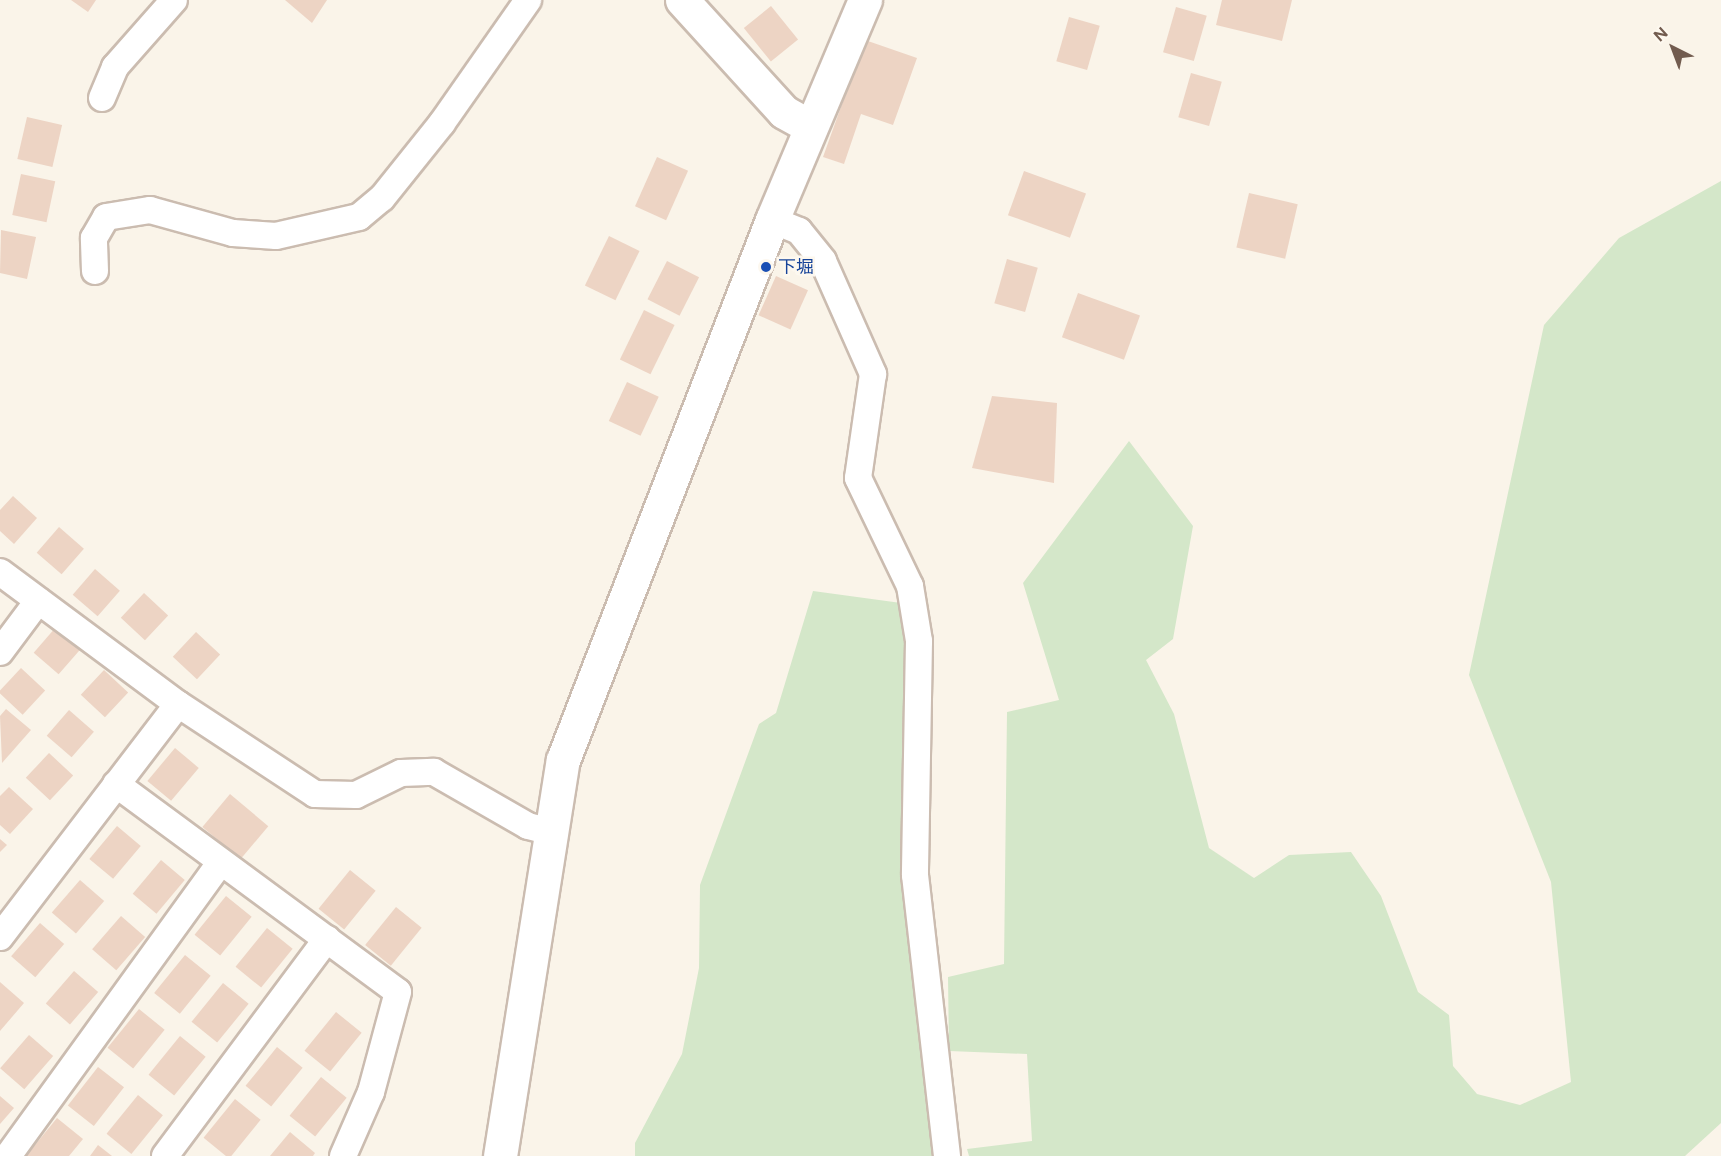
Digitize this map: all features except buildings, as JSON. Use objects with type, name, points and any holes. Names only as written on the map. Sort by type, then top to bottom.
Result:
[{"type":"street","points":[[102,98],[114,67],[174,0]]},
{"type":"street","points":[[94,272],[94,238],[106,217],[150,210],[233,233],[276,236],[359,217],[382,198],[442,123],[528,0]]},
{"type":"street","points":[[682,0],[784,112],[809,126]]},
{"type":"street","points":[[500,1156],[548,831],[563,760],[809,126],[865,0]]},
{"type":"street","points":[[772,220],[799,231],[823,261],[873,375],[858,478],[910,586],[919,641],[915,875],[948,1156]]},
{"type":"street","points":[[0,572],[178,704],[315,794],[356,795],[401,773],[434,772],[528,826],[548,831]]},
{"type":"street","points":[[0,652],[38,601]]},
{"type":"street","points":[[0,937],[178,704]]},
{"type":"street","points":[[116,784],[398,992],[371,1092],[343,1156]]},
{"type":"street","points":[[8,1156],[221,862]]},
{"type":"street","points":[[165,1156],[327,939]]},
{"type":"green space","points":[[1721,181],[1721,1123],[1685,1156],[969,1156],[967,1149],[1032,1141],[1027,1054],[949,1051],[948,977],[1004,964],[1007,712],[1059,700],[1023,583],[1129,441],[1193,526],[1173,639],[1146,660],[1174,714],[1209,848],[1254,878],[1289,855],[1351,852],[1381,896],[1418,992],[1449,1015],[1453,1066],[1477,1094],[1520,1105],[1571,1082],[1551,882],[1469,675],[1544,325],[1619,238]]},
{"type":"green space","points":[[813,591],[901,603],[909,655],[902,848],[937,1156],[635,1156],[635,1143],[682,1054],[699,968],[700,885],[759,724],[776,713]]},
{"type":"place","name":"下堀","points":[[766,267]]}]
